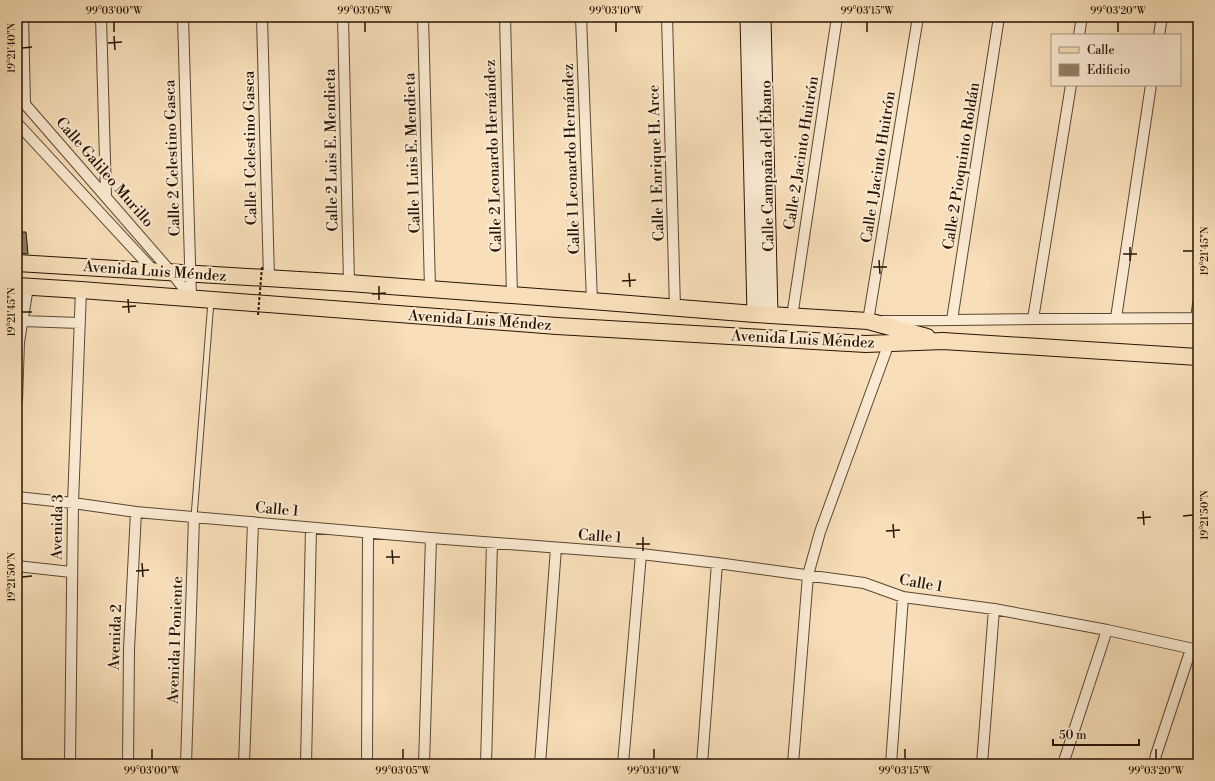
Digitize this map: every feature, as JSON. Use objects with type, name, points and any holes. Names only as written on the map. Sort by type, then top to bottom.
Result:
[{"type":"main road","name":"Avenida Luis Méndez","points":[[17,263],[190,273],[265,273],[349,283],[763,315],[868,321],[943,341]]},
{"type":"main road","name":"Avenida Luis Méndez","points":[[22,287],[191,298],[557,326],[858,343],[943,341],[1192,357]]},
{"type":"street","points":[[21,103],[23,17]]},
{"type":"street","points":[[101,17],[106,196]]},
{"type":"street","name":"Calle 2 Celestino Gasca","points":[[183,17],[191,298]]},
{"type":"street","name":"Calle 1 Celestino Gasca","points":[[262,17],[265,273]]},
{"type":"street","name":"Calle 2 Luis E. Mendieta","points":[[343,17],[349,283]]},
{"type":"street","name":"Calle 1 Luis E. Mendieta","points":[[423,17],[430,289]]},
{"type":"street","name":"Calle 2 Leonardo Hernández","points":[[505,17],[512,295]]},
{"type":"street","name":"Calle 1 Leonardo Hernández","points":[[581,17],[592,301]]},
{"type":"street","name":"Calle 1 Enrique H. Arce","points":[[667,17],[674,308]]},
{"type":"street","name":"Calle Campaña del Ébano","points":[[748,17],[763,315]]},
{"type":"street","name":"Calle Campaña del Ébano","points":[[763,17],[763,315]]},
{"type":"street","name":"Calle 2 Jacinto Huitrón","points":[[792,317],[837,17]]},
{"type":"street","name":"Calle 1 Jacinto Huitrón","points":[[868,321],[918,17]]},
{"type":"street","name":"Calle 2 Pioquinto Roldán","points":[[952,320],[999,17]]},
{"type":"street","points":[[1079,34],[1082,17]]},
{"type":"street","points":[[1159,34],[1162,17]]},
{"type":"street","points":[[1033,318],[1071,86]]},
{"type":"street","points":[[1116,318],[1151,86]]},
{"type":"street","name":"Calle Galileo Murillo","points":[[17,95],[21,103],[106,196],[171,272],[191,298]]},
{"type":"street","name":"Calle Galileo Murillo","points":[[17,123],[153,270]]},
{"type":"street","points":[[17,400],[19,342],[22,321],[22,287]]},
{"type":"street","name":"Avenida 3","points":[[70,764],[71,572],[81,290]]},
{"type":"street","points":[[1197,318],[1198,304]]},
{"type":"street","name":"Avenida Luis Méndez","points":[[868,321],[1033,318],[1197,318]]},
{"type":"street","points":[[22,321],[80,323]]},
{"type":"street","points":[[793,764],[808,575],[820,532],[889,343]]},
{"type":"street","name":"Calle 1","points":[[17,497],[136,512],[368,533],[641,554],[717,563],[864,583],[903,597],[994,609],[1107,630],[1195,649]]},
{"type":"street","name":"Avenida 2","points":[[128,764],[130,649],[136,512]]},
{"type":"street","name":"Avenida 1 Poniente","points":[[186,764],[194,517]]},
{"type":"street","points":[[244,764],[253,522]]},
{"type":"street","points":[[306,764],[311,528]]},
{"type":"street","points":[[367,764],[368,533]]},
{"type":"street","points":[[424,764],[431,538]]},
{"type":"street","points":[[486,764],[492,543]]},
{"type":"street","points":[[540,764],[556,548]]},
{"type":"street","points":[[623,764],[641,554]]},
{"type":"street","points":[[702,764],[717,563]]},
{"type":"street","points":[[17,566],[71,572]]},
{"type":"street","points":[[891,764],[903,597]]},
{"type":"street","points":[[982,764],[994,609]]},
{"type":"street","points":[[1063,764],[1107,630]]},
{"type":"street","points":[[1154,764],[1195,649]]},
{"type":"lane","points":[[194,517],[211,300]]},
{"type":"path","points":[[258,315],[265,273]]},
{"type":"building","points":[[17,232],[26,232],[28,254],[17,253]]}]
